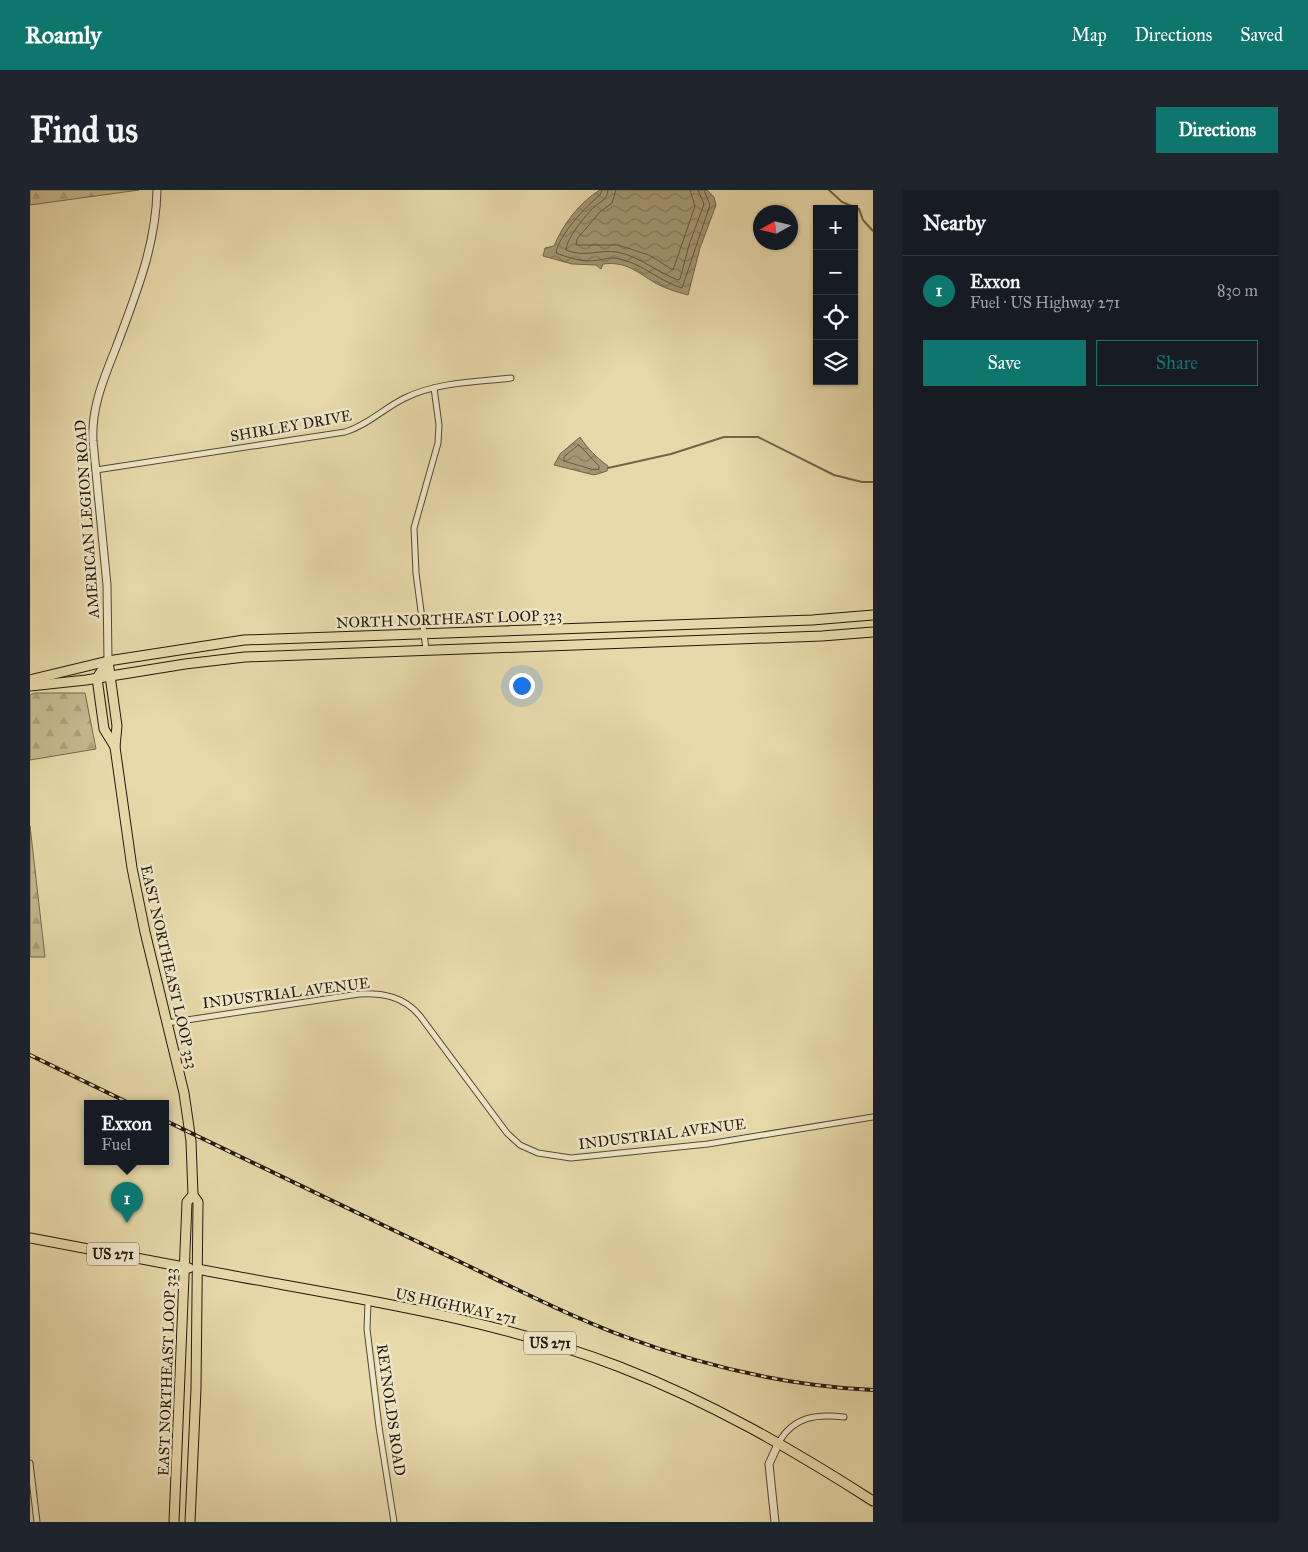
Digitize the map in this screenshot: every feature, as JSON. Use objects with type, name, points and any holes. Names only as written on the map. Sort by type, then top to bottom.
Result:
[{"type":"main road","name":"NORTH NORTHEAST LOOP 323","points":[[30,680],[108,661],[244,640],[731,623],[873,615]]},
{"type":"main road","points":[[731,623],[732,639]]},
{"type":"main road","points":[[482,631],[483,647]]},
{"type":"main road","name":"NORTH NORTHEAST LOOP 323","points":[[30,686],[245,657],[873,632]]},
{"type":"main road","points":[[244,640],[245,657]]},
{"type":"main road","name":"AMERICAN LEGION ROAD","points":[[108,661],[110,676]]},
{"type":"main road","points":[[97,678],[108,661]]},
{"type":"main road","name":"EAST NORTHEAST LOOP 323","points":[[110,676],[117,726],[115,747],[141,917],[187,1114],[192,1195],[198,1202],[196,1388],[190,1522]]},
{"type":"main road","name":"EAST NORTHEAST LOOP 323","points":[[97,678],[104,729],[115,747]]},
{"type":"main road","name":"EAST NORTHEAST LOOP 323","points":[[174,1522],[187,1202],[192,1195]]},
{"type":"main road","name":"US HIGHWAY 271","points":[[30,1238],[482,1324],[593,1357],[710,1405],[779,1442],[873,1501]]},
{"type":"main road","points":[[180,1388],[196,1388]]},
{"type":"main road","points":[[176,1480],[193,1480]]},
{"type":"street","name":"AMERICAN LEGION ROAD","points":[[108,661],[107,591],[92,432],[94,408],[149,256],[156,217],[157,190]]},
{"type":"street","name":"SHIRLEY DRIVE","points":[[96,470],[346,432],[363,425],[405,398],[434,388],[511,378]]},
{"type":"street","points":[[426,649],[416,573],[414,528],[438,443],[438,414],[434,388]]},
{"type":"street","name":"INDUSTRIAL AVENUE","points":[[167,1023],[359,994],[380,994],[398,999],[410,1006],[420,1016],[507,1133],[525,1148],[554,1157],[572,1158],[654,1151],[873,1117]]},
{"type":"street","name":"REYNOLDS ROAD","points":[[368,1302],[368,1339],[394,1522]]},
{"type":"street","points":[[776,1522],[769,1469],[770,1460],[779,1442],[790,1427],[811,1416],[844,1417]]},
{"type":"street","points":[[30,1463],[37,1522]]},
{"type":"green space","points":[[30,190],[139,190],[30,205]]},
{"type":"green space","points":[[35,693],[85,693],[96,749],[30,760],[30,695]]},
{"type":"green space","points":[[30,826],[45,957],[30,957]]},
{"type":"water","points":[[600,190],[707,190],[714,197],[716,205],[700,248],[688,295],[661,286],[638,272],[619,264],[603,264],[601,269],[596,265],[572,264],[543,256],[545,248],[554,246],[573,214]]},
{"type":"water","points":[[580,437],[593,453],[608,466],[607,471],[594,475],[554,465],[560,454]]},
{"type":"waterway","points":[[829,190],[842,202],[859,209],[863,220],[873,231]]},
{"type":"waterway","points":[[608,468],[671,454],[724,437],[758,437],[834,475],[862,482],[873,482]]},
{"type":"railway","points":[[30,1055],[123,1100]]},
{"type":"railway","points":[[169,1122],[528,1295],[575,1317],[623,1336],[684,1357],[746,1373],[809,1384],[873,1390]]},
{"type":"place","name":"Exxon","points":[[127,1223]]}]
